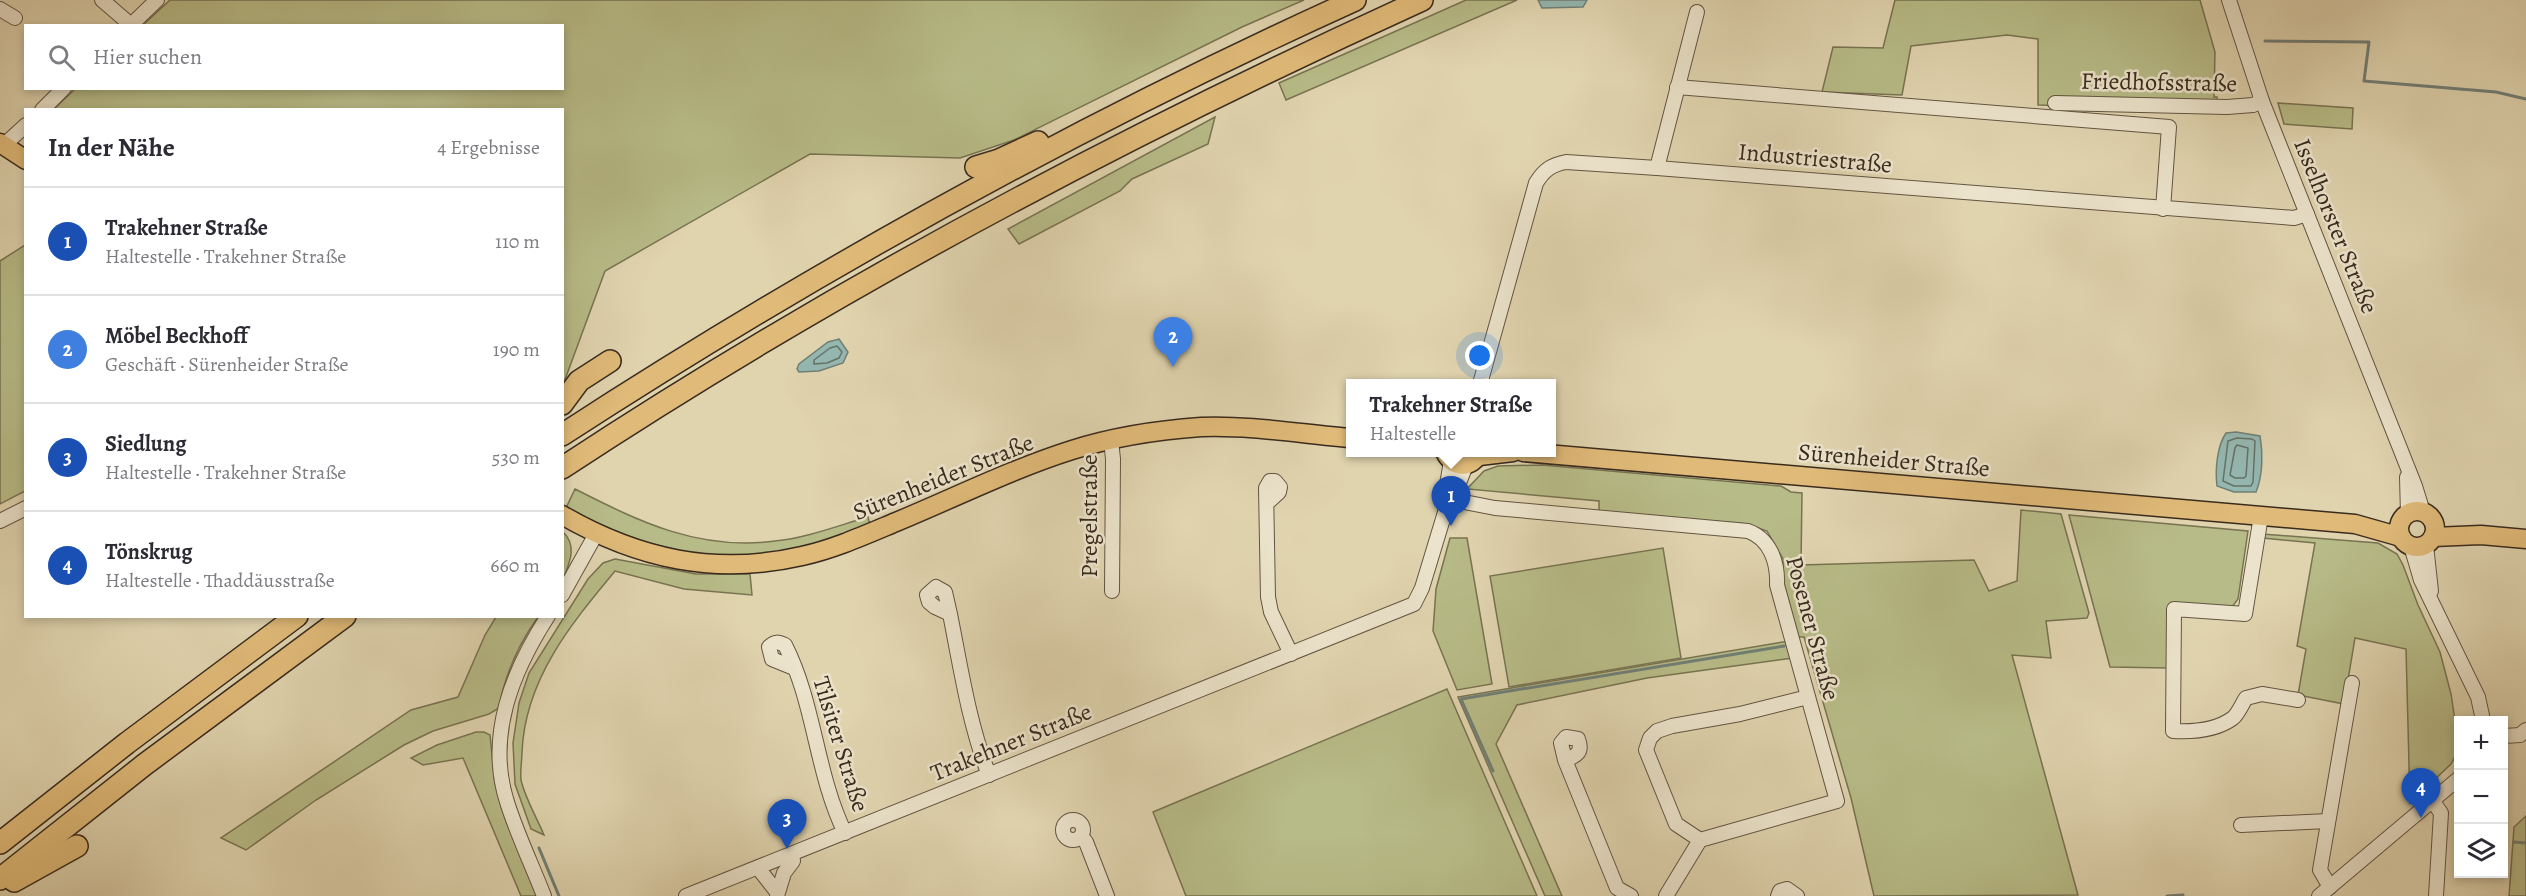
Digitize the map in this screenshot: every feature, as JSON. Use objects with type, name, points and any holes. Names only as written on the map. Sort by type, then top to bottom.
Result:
[{"type":"highway","points":[[564,434],[774,305],[924,218],[1165,90],[1355,0]]},
{"type":"highway","points":[[564,467],[773,337],[1021,197],[1144,132],[1422,0]]},
{"type":"highway","points":[[976,166],[1023,149],[1064,129],[1083,133]]},
{"type":"highway","points":[[564,401],[579,381],[610,361]]},
{"type":"highway","points":[[0,843],[127,743],[294,618]]},
{"type":"highway","points":[[0,879],[144,765],[342,618]]},
{"type":"highway","points":[[0,888],[77,846]]},
{"type":"main road","points":[[2,144],[24,159]]},
{"type":"main road","name":"Sürenheider Straße","points":[[564,516],[596,534],[651,555],[698,562],[745,563],[802,556],[855,539],[1021,469],[1073,450],[1111,440],[1202,427],[1346,438]]},
{"type":"main road","name":"Sürenheider Straße","points":[[1556,456],[2526,539]]},
{"type":"street","points":[[102,0],[130,24]]},
{"type":"street","points":[[132,24],[157,0]]},
{"type":"street","name":"Isselhorster Straße","points":[[2229,0],[2262,101],[2415,486],[2421,580],[2478,697],[2481,716]]},
{"type":"street","points":[[0,9],[15,18]]},
{"type":"street","points":[[1657,168],[1697,12]]},
{"type":"street","points":[[1677,87],[2169,126],[2163,209]]},
{"type":"street","points":[[44,108],[62,90]]},
{"type":"street","name":"Friedhofsstraße","points":[[2055,103],[2227,106],[2253,105],[2262,101]]},
{"type":"street","points":[[2,144],[24,127]]},
{"type":"street","name":"Industriestraße","points":[[1481,379],[1536,183],[1543,172],[1555,164],[1566,162],[1657,168],[2294,218],[2307,214]]},
{"type":"street","name":"Pregelstraße","points":[[1111,440],[1113,459],[1112,591]]},
{"type":"street","name":"Trakehner Straße","points":[[686,896],[1414,604],[1422,588],[1449,498],[1457,488],[1464,458]]},
{"type":"street","name":"Posener Straße","points":[[1449,498],[1495,508],[1748,531],[1761,536],[1777,562],[1778,585],[1837,801],[1700,840]]},
{"type":"street","points":[[1267,502],[1271,612],[1291,654]]},
{"type":"street","points":[[0,521],[24,509]]},
{"type":"street","points":[[2261,516],[2245,614],[2174,609],[2173,731],[2193,732],[2234,718],[2246,698],[2262,694],[2298,700]]},
{"type":"street","points":[[564,591],[596,534]]},
{"type":"street","points":[[950,614],[970,717],[989,775]]},
{"type":"street","points":[[544,896],[507,802],[500,760],[500,742],[507,700],[518,668],[547,618]]},
{"type":"street","name":"Tilsiter Straße","points":[[794,668],[812,722],[833,808],[845,833]]},
{"type":"street","points":[[2324,892],[2320,870],[2352,683]]},
{"type":"street","points":[[1666,896],[1700,840],[1676,824],[1646,750],[1650,738],[1657,731],[1672,726],[1740,714],[1808,697]]},
{"type":"street","points":[[2508,736],[2520,735],[2526,730]]},
{"type":"street","points":[[1565,760],[1617,888],[1631,896]]},
{"type":"street","points":[[2324,892],[2454,782]]},
{"type":"street","points":[[2432,800],[2441,813],[2436,896]]},
{"type":"street","points":[[2241,825],[2328,821]]},
{"type":"street","points":[[1081,836],[1086,842],[1107,896]]},
{"type":"street","points":[[758,868],[777,894],[793,861],[792,854]]},
{"type":"street","points":[[1778,896],[1780,891],[1787,888],[1797,896]]},
{"type":"green space","points":[[170,0],[1304,0],[1242,27],[1014,140],[960,158],[810,154],[605,271],[564,382],[564,108],[55,108],[74,90],[564,90],[564,24],[144,24]]},
{"type":"green space","points":[[1466,0],[1517,0],[1286,100],[1279,83]]},
{"type":"green space","points":[[1895,0],[2200,0],[2215,52],[2214,97],[2217,97],[2217,109],[2038,105],[2038,39],[2007,35],[1911,46],[1902,95],[1822,92],[1833,47],[1883,48]]},
{"type":"green space","points":[[2278,103],[2353,108],[2352,129],[2284,124]]},
{"type":"green space","points":[[1215,117],[1208,144],[1132,179],[1120,191],[1019,244],[1008,229]]},
{"type":"green space","points":[[24,246],[24,492],[0,504],[0,261]]},
{"type":"green space","points":[[1542,465],[1781,486],[1791,492],[1802,493],[1801,565],[1974,560],[1989,591],[2017,581],[2021,510],[2061,514],[2089,613],[2087,618],[2046,621],[2051,658],[2012,655],[2078,895],[1874,896],[1851,798],[1804,637],[1796,637],[1783,584],[1783,559],[1767,531],[1747,524],[1599,511],[1599,501],[1467,489],[1484,471],[1498,466]]},
{"type":"green space","points":[[575,489],[647,523],[695,538],[721,542],[747,543],[787,539],[868,517],[870,525],[820,543],[779,552],[716,555],[686,552],[627,536],[566,508]]},
{"type":"green space","points":[[2069,515],[2248,531],[2238,599],[2232,607],[2170,604],[2169,668],[2110,667]]},
{"type":"green space","points":[[564,533],[570,543],[570,561],[564,577]]},
{"type":"green space","points":[[2262,534],[2378,543],[2397,554],[2440,652],[2454,716],[2454,758],[2410,803],[2406,649],[2355,638],[2344,704],[2298,695],[2306,649],[2297,646],[2315,543],[2263,538]]},
{"type":"green space","points":[[1450,538],[1467,538],[1492,684],[1457,690],[1433,631],[1436,589]]},
{"type":"green space","points":[[1663,548],[1681,658],[1509,687],[1490,576]]},
{"type":"green space","points":[[615,559],[696,574],[750,574],[752,595],[684,589],[615,571],[582,611],[553,654],[541,677],[525,725],[521,780],[544,835],[531,829],[515,784],[513,743],[519,703],[529,673],[588,579],[603,563]]},
{"type":"green space","points":[[495,618],[537,618],[513,660],[499,708],[489,714],[433,731],[404,745],[316,800],[246,850],[221,838],[411,710],[458,697],[485,635]]},
{"type":"green space","points":[[1789,641],[1793,658],[1647,678],[1517,705],[1496,744],[1562,896],[1545,896],[1458,697]]},
{"type":"green space","points":[[1447,689],[1537,896],[1186,896],[1153,812]]},
{"type":"green space","points":[[476,732],[490,735],[495,784],[538,896],[521,896],[463,758],[423,765],[411,758],[437,745]]},
{"type":"green space","points":[[2526,816],[2526,896],[2509,896],[2514,827]]},
{"type":"water","points":[[1538,0],[1587,0],[1583,7],[1542,8]]},
{"type":"water","points":[[839,339],[848,352],[843,363],[819,371],[799,372],[797,369],[799,364],[828,342]]},
{"type":"water","points":[[2236,432],[2260,436],[2262,464],[2256,492],[2234,492],[2217,486],[2217,466],[2223,438],[2226,433]]},
{"type":"waterway","points":[[2265,41],[2369,42],[2364,81],[2496,92],[2526,99]]},
{"type":"waterway","points":[[1493,771],[1461,699],[1784,646]]},
{"type":"waterway","points":[[2514,842],[2526,843]]},
{"type":"waterway","points":[[539,848],[559,896]]},
{"type":"waterway","points":[[2167,896],[2183,895]]},
{"type":"place","name":"Möbel Beckhoff","points":[[1173,367]]},
{"type":"place","name":"Trakehner Straße","points":[[1451,526]]},
{"type":"place","name":"Tönskrug","points":[[2421,818]]},
{"type":"place","name":"Siedlung","points":[[787,849]]}]
